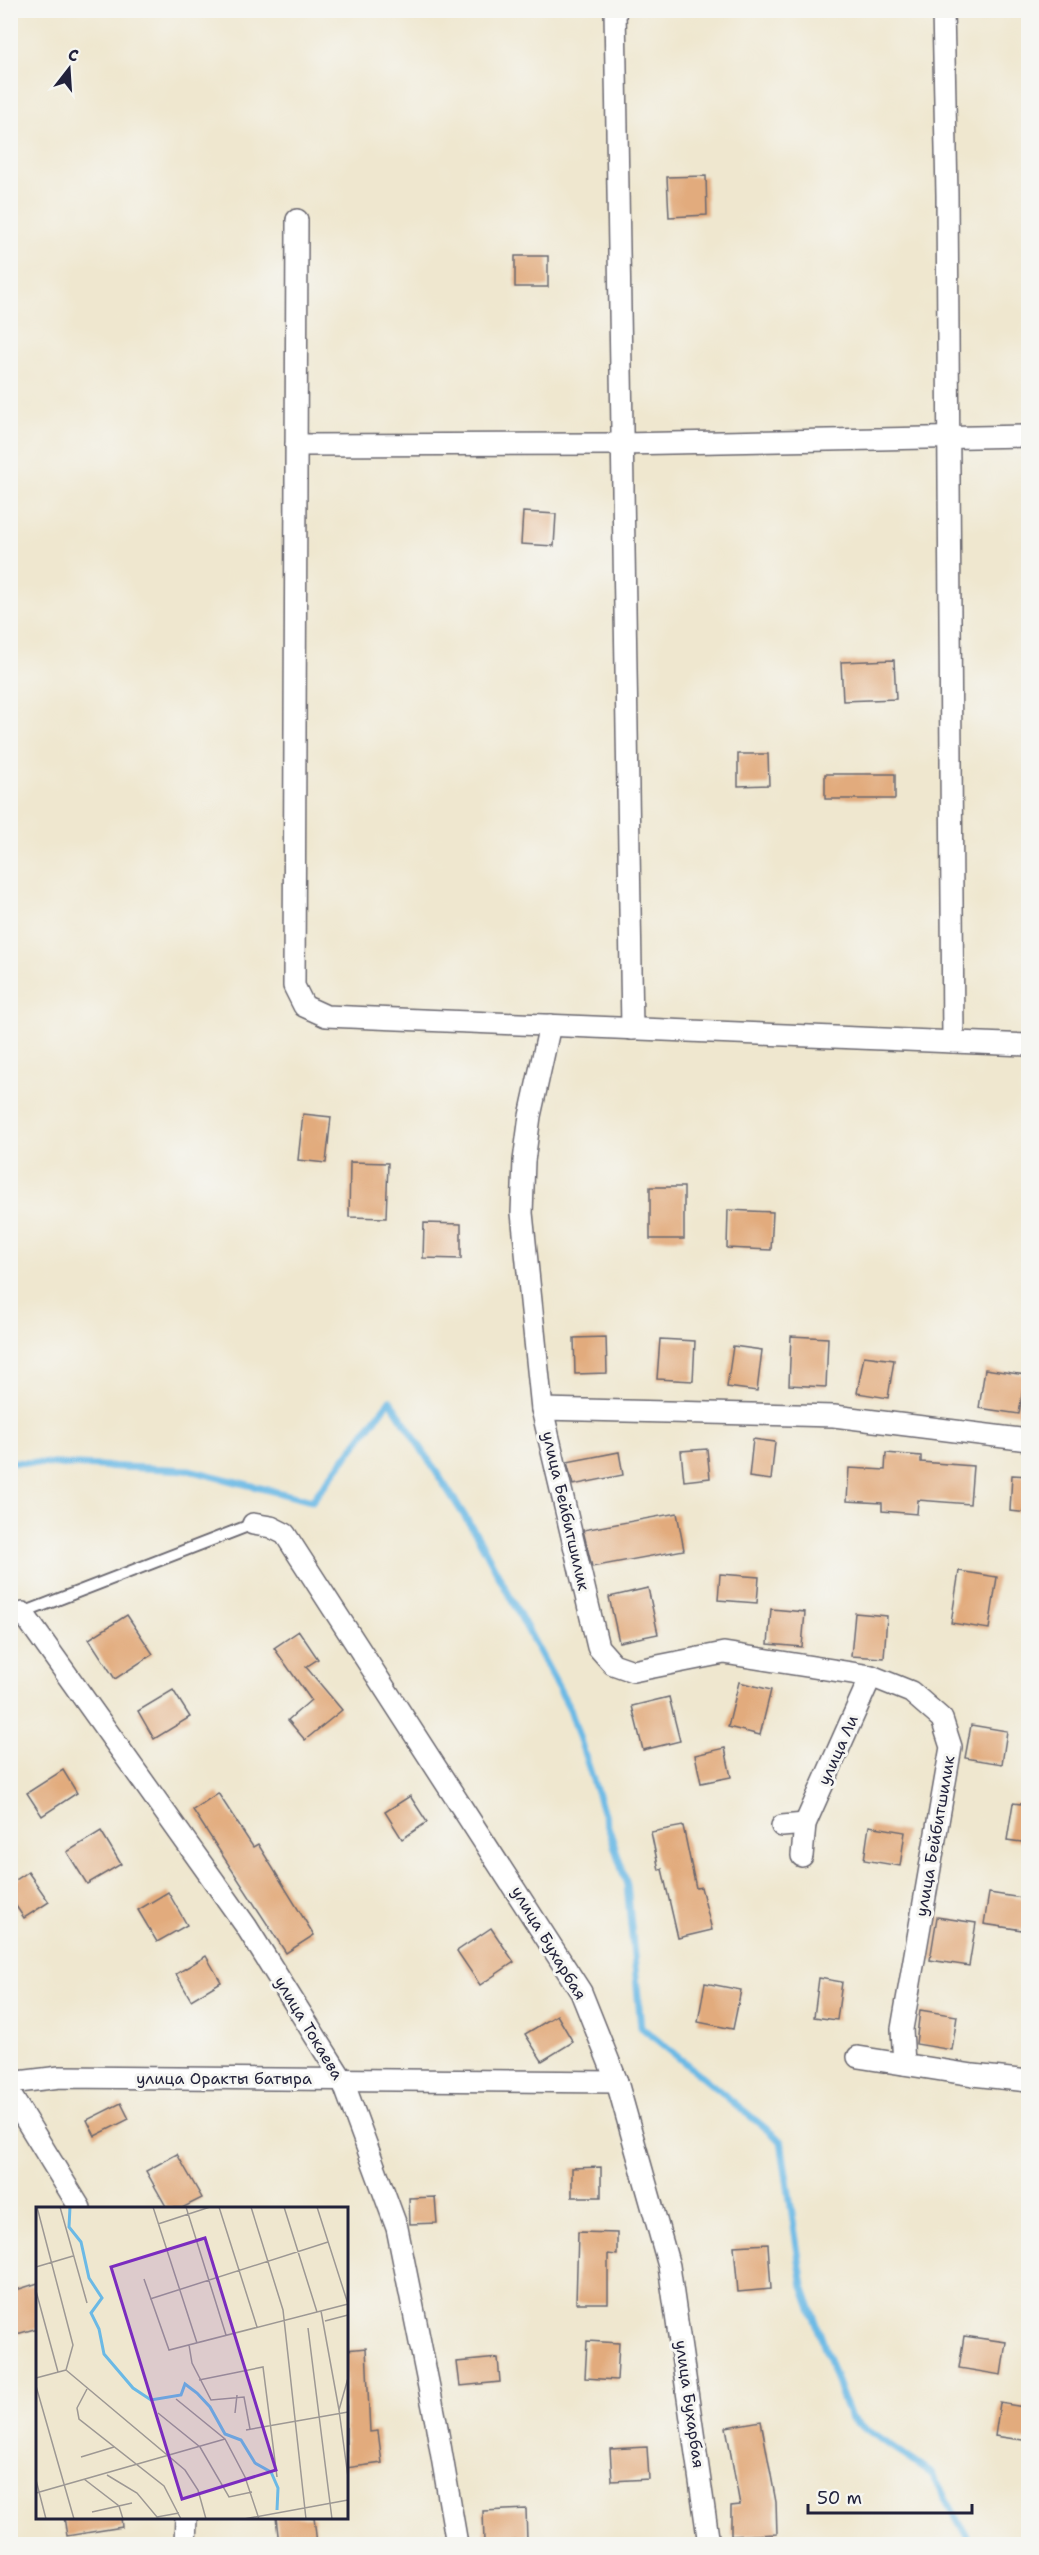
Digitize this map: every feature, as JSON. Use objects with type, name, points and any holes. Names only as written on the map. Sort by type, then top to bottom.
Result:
[{"type":"street","points":[[615,10],[632,1029]]},
{"type":"street","points":[[943,10],[953,1042]]},
{"type":"street","points":[[297,220],[294,987],[304,1006],[326,1016],[1029,1045]]},
{"type":"street","points":[[296,445],[622,444],[1029,436]]},
{"type":"street","name":"улица Бейбитшилик","points":[[550,1025],[530,1116],[524,1161],[522,1213],[542,1409],[598,1647],[613,1664],[633,1671],[724,1653],[871,1676],[911,1692],[942,1719],[951,1747],[902,2029],[904,2064]]},
{"type":"street","points":[[542,1409],[834,1416],[1029,1440]]},
{"type":"street","name":"улица Бухарбая","points":[[253,1524],[271,1527],[285,1534],[496,1857],[581,1992],[617,2082],[669,2266],[709,2544]]},
{"type":"street","name":"улица Токаева","points":[[17,1616],[246,1926],[342,2079],[397,2228],[436,2422],[456,2544]]},
{"type":"street","name":"улица Ли","points":[[802,1856],[805,1824],[871,1676]]},
{"type":"street","points":[[782,1826],[805,1824]]},
{"type":"street","points":[[858,2057],[973,2075],[1029,2081]]},
{"type":"street","name":"улица Оракты батыра","points":[[10,2084],[60,2077],[617,2082]]},
{"type":"street","points":[[10,2094],[79,2207]]},
{"type":"street","points":[[185,2544],[186,2519]]},
{"type":"lane","points":[[17,1616],[253,1524]]},
{"type":"building","points":[[706,176],[707,215],[669,217],[667,177]]},
{"type":"building","points":[[515,256],[548,256],[548,287],[515,287]]},
{"type":"building","points":[[523,512],[556,514],[554,546],[521,544]]},
{"type":"building","points":[[894,660],[896,699],[843,701],[841,662]]},
{"type":"building","points":[[738,754],[768,754],[769,785],[738,786]]},
{"type":"building","points":[[825,774],[895,774],[895,799],[825,799]]},
{"type":"building","points":[[303,1114],[331,1117],[326,1163],[298,1160]]},
{"type":"building","points":[[350,1162],[388,1163],[386,1218],[349,1217]]},
{"type":"building","points":[[650,1187],[684,1187],[684,1239],[650,1239]]},
{"type":"building","points":[[728,1210],[773,1212],[771,1250],[727,1248]]},
{"type":"building","points":[[424,1223],[461,1224],[461,1259],[423,1258]]},
{"type":"building","points":[[791,1336],[828,1338],[826,1387],[789,1385]]},
{"type":"building","points":[[606,1337],[607,1373],[575,1374],[574,1338]]},
{"type":"building","points":[[660,1339],[695,1341],[693,1381],[657,1379]]},
{"type":"building","points":[[733,1346],[762,1350],[757,1391],[727,1387]]},
{"type":"building","points":[[864,1356],[894,1360],[888,1398],[857,1393]]},
{"type":"building","points":[[985,1369],[1025,1375],[1019,1414],[979,1408]]},
{"type":"building","points":[[753,1439],[775,1442],[771,1480],[749,1477]]},
{"type":"building","points":[[707,1449],[710,1478],[684,1481],[681,1451]]},
{"type":"building","points":[[619,1452],[623,1475],[573,1485],[567,1462]]},
{"type":"building","points":[[886,1453],[921,1456],[921,1462],[973,1466],[970,1504],[918,1500],[917,1514],[882,1511],[882,1503],[847,1501],[849,1468],[885,1470]]},
{"type":"building","points":[[1012,1475],[1029,1476],[1029,1513],[1010,1511]]},
{"type":"building","points":[[677,1513],[684,1550],[592,1567],[583,1530]]},
{"type":"building","points":[[959,1571],[997,1577],[989,1629],[951,1623]]},
{"type":"building","points":[[720,1574],[759,1577],[757,1603],[718,1600]]},
{"type":"building","points":[[648,1588],[658,1634],[619,1642],[609,1597]]},
{"type":"building","points":[[771,1609],[805,1612],[802,1647],[768,1644]]},
{"type":"building","points":[[855,1613],[887,1616],[884,1658],[851,1656]]},
{"type":"building","points":[[127,1615],[153,1654],[115,1679],[89,1639]]},
{"type":"building","points":[[299,1631],[318,1659],[306,1667],[342,1710],[305,1740],[288,1720],[311,1700],[274,1648]]},
{"type":"building","points":[[739,1682],[771,1690],[760,1735],[728,1727]]},
{"type":"building","points":[[173,1690],[190,1717],[154,1739],[138,1711]]},
{"type":"building","points":[[669,1697],[680,1741],[643,1750],[632,1706]]},
{"type":"building","points":[[971,1725],[1007,1731],[1002,1764],[965,1758]]},
{"type":"building","points":[[725,1748],[731,1777],[701,1783],[695,1755]]},
{"type":"building","points":[[63,1770],[77,1793],[42,1816],[27,1793]]},
{"type":"building","points":[[218,1793],[253,1847],[258,1844],[314,1935],[286,1953],[193,1810]]},
{"type":"building","points":[[410,1796],[427,1822],[402,1839],[385,1812]]},
{"type":"building","points":[[1013,1803],[1029,1805],[1029,1843],[1007,1840]]},
{"type":"building","points":[[683,1826],[696,1888],[701,1887],[712,1930],[678,1938],[651,1832]]},
{"type":"building","points":[[869,1826],[905,1832],[900,1866],[864,1860]]},
{"type":"building","points":[[101,1831],[121,1864],[87,1884],[67,1852]]},
{"type":"building","points":[[28,1872],[49,1902],[24,1918],[10,1897],[10,1884]]},
{"type":"building","points":[[168,1892],[187,1925],[157,1942],[138,1910]]},
{"type":"building","points":[[989,1893],[1029,1899],[1029,1931],[984,1924]]},
{"type":"building","points":[[937,1917],[976,1923],[969,1966],[930,1960]]},
{"type":"building","points":[[491,1928],[514,1962],[480,1985],[457,1951]]},
{"type":"building","points":[[206,1956],[221,1982],[191,2000],[176,1974]]},
{"type":"building","points":[[819,1978],[842,1982],[837,2020],[814,2017]]},
{"type":"building","points":[[705,1983],[741,1990],[733,2029],[698,2022]]},
{"type":"building","points":[[920,2010],[957,2016],[952,2050],[916,2044]]},
{"type":"building","points":[[557,2015],[573,2042],[542,2061],[525,2034]]},
{"type":"building","points":[[121,2103],[129,2119],[95,2136],[87,2120]]},
{"type":"building","points":[[177,2154],[202,2198],[184,2207],[166,2207],[146,2171]]},
{"type":"building","points":[[601,2167],[601,2197],[572,2197],[572,2168]]},
{"type":"building","points":[[435,2197],[437,2223],[410,2224],[409,2198]]},
{"type":"building","points":[[578,2232],[617,2233],[617,2255],[608,2254],[608,2303],[576,2303]]},
{"type":"building","points":[[768,2244],[771,2289],[738,2292],[734,2246]]},
{"type":"building","points":[[36,2284],[36,2329],[10,2336],[10,2292]]},
{"type":"building","points":[[964,2336],[1006,2342],[1001,2375],[959,2368]]},
{"type":"building","points":[[587,2341],[619,2343],[617,2380],[585,2378]]},
{"type":"building","points":[[366,2348],[370,2432],[378,2431],[382,2463],[348,2468],[348,2350]]},
{"type":"building","points":[[498,2358],[500,2382],[460,2386],[457,2362]]},
{"type":"building","points":[[1000,2403],[1029,2408],[1029,2441],[995,2436]]},
{"type":"building","points":[[761,2421],[776,2502],[777,2534],[731,2536],[731,2506],[740,2505],[726,2427]]},
{"type":"building","points":[[647,2447],[649,2479],[612,2481],[610,2449]]},
{"type":"building","points":[[526,2509],[527,2540],[484,2542],[483,2511]]},
{"type":"building","points":[[64,2519],[121,2519],[122,2527],[67,2536]]},
{"type":"building","points":[[276,2519],[314,2519],[317,2544],[279,2544]]},
{"type":"waterway","points":[[10,1462],[189,1470],[312,1501],[390,1400],[478,1537],[570,1709],[627,1885],[641,2027],[781,2141],[803,2286],[850,2418],[932,2474],[971,2544]]}]
